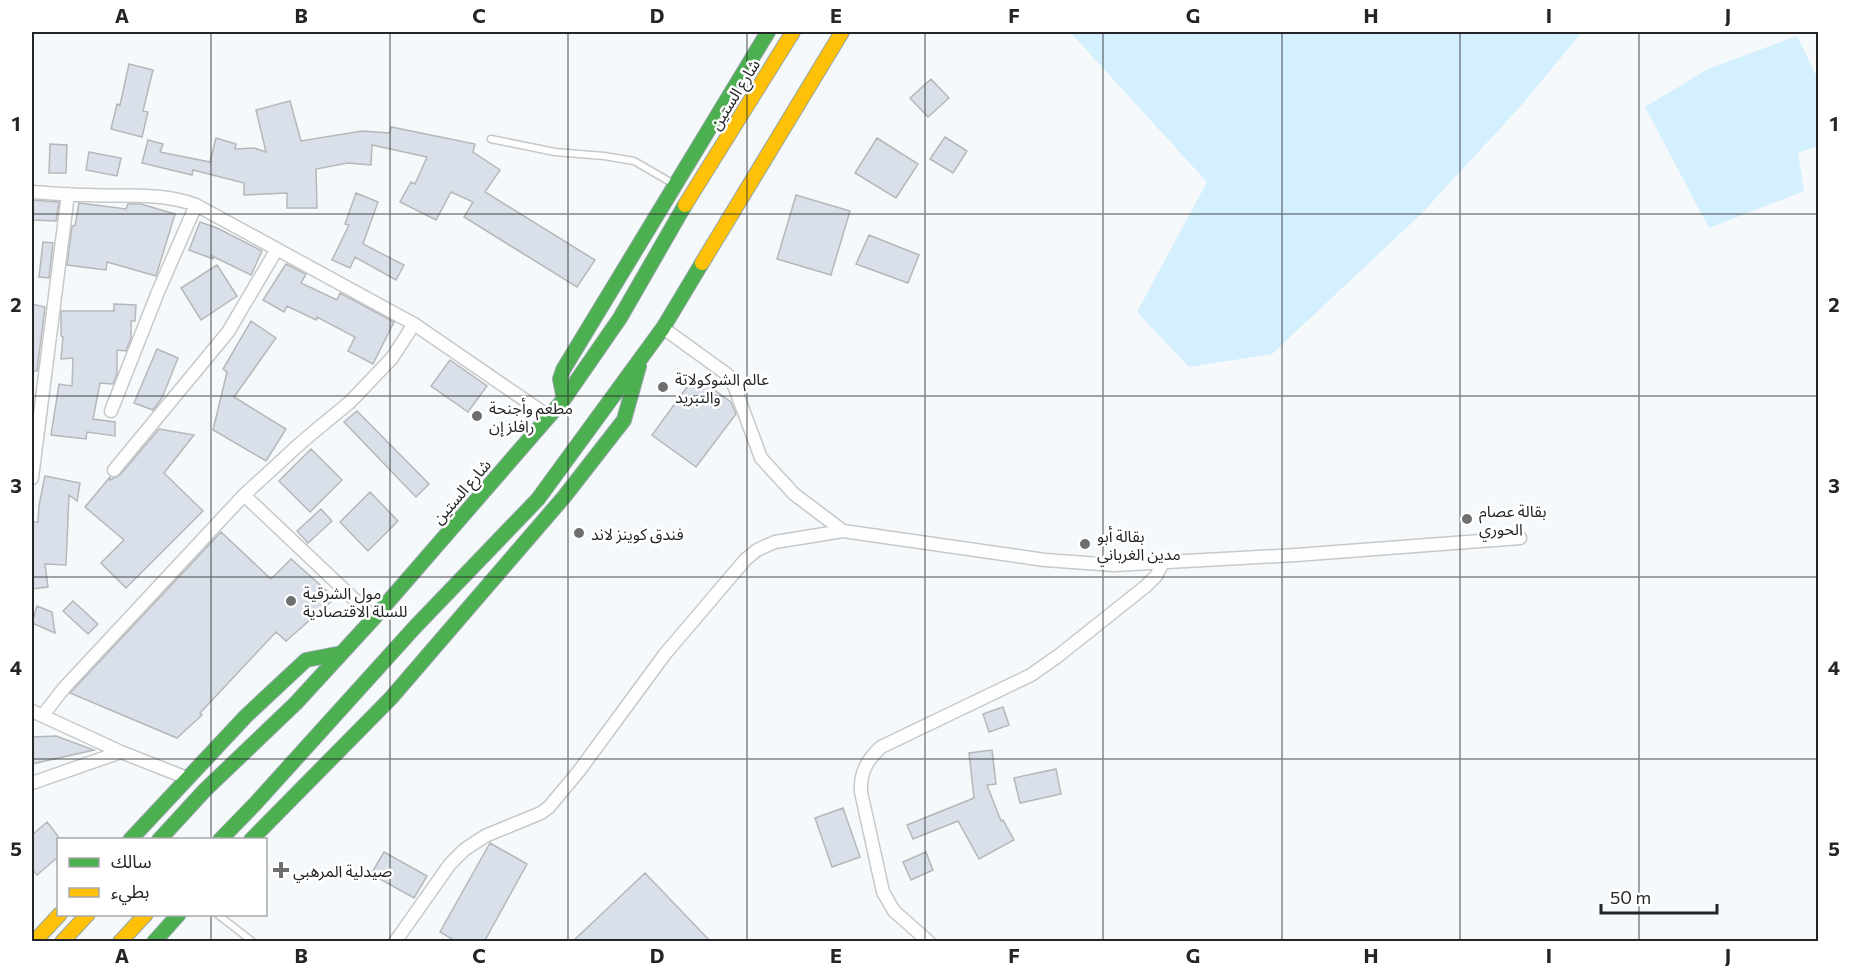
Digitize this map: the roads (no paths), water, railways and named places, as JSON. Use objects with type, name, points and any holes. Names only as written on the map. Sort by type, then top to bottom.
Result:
[{"type":"main road","points":[[564,399],[560,379],[563,370],[768,32]]},
{"type":"main road","name":"شارع الستين","points":[[161,838],[206,790],[296,703],[342,653],[564,399],[620,318],[705,171],[793,32]]},
{"type":"main road","points":[[222,838],[415,627],[538,499],[663,328],[842,32]]},
{"type":"main road","points":[[690,161],[705,171]]},
{"type":"main road","points":[[253,838],[391,698],[564,497],[624,420],[640,362]]},
{"type":"main road","points":[[132,838],[246,716],[306,660],[342,653]]},
{"type":"main road","points":[[255,804],[268,822]]},
{"type":"main road","points":[[34,942],[59,916]]},
{"type":"main road","points":[[62,942],[87,916]]},
{"type":"main road","points":[[120,942],[145,916]]},
{"type":"main road","points":[[154,942],[178,916]]},
{"type":"street","points":[[32,192],[176,198],[196,205],[414,324],[548,417]]},
{"type":"street","points":[[32,478],[68,194]]},
{"type":"street","points":[[111,411],[158,292],[196,205]]},
{"type":"street","points":[[114,470],[228,332],[277,249]]},
{"type":"street","points":[[188,778],[121,752],[37,713],[64,688],[244,495],[350,402],[392,358],[414,324]]},
{"type":"street","points":[[663,328],[728,375],[738,393],[761,458],[794,495],[843,531]]},
{"type":"street","points":[[244,495],[374,618]]},
{"type":"street","points":[[395,942],[450,864],[464,850],[485,836],[541,813],[549,807],[579,771],[665,654],[745,560],[757,550],[776,542],[843,531],[1064,562],[1114,565],[1296,555],[1520,538]]},
{"type":"street","points":[[929,942],[894,911],[884,892],[861,792],[864,767],[881,747],[1030,675],[1058,656],[1146,586],[1156,576],[1163,562]]},
{"type":"street","points":[[32,783],[121,752]]},
{"type":"lane","points":[[491,139],[555,152],[634,161],[675,185]]},
{"type":"lane","points":[[218,916],[253,942]]},
{"type":"place","name":"عالم الشوكولاتة والتبريد","points":[[663,387]]},
{"type":"place","name":"مطعم وأجنحة رافلز إن","points":[[477,416]]},
{"type":"place","name":"بقالة عصام الحوري","points":[[1467,519]]},
{"type":"place","name":"فندق كوينز لاند","points":[[579,533]]},
{"type":"place","name":"بقالة أبو مدين الغرباني","points":[[1085,544]]},
{"type":"place","name":"مول الشرقية للسلة الاقتصادية","points":[[291,601]]},
{"type":"place","name":"صيدلية المرهبي","points":[[281,870]]}]
